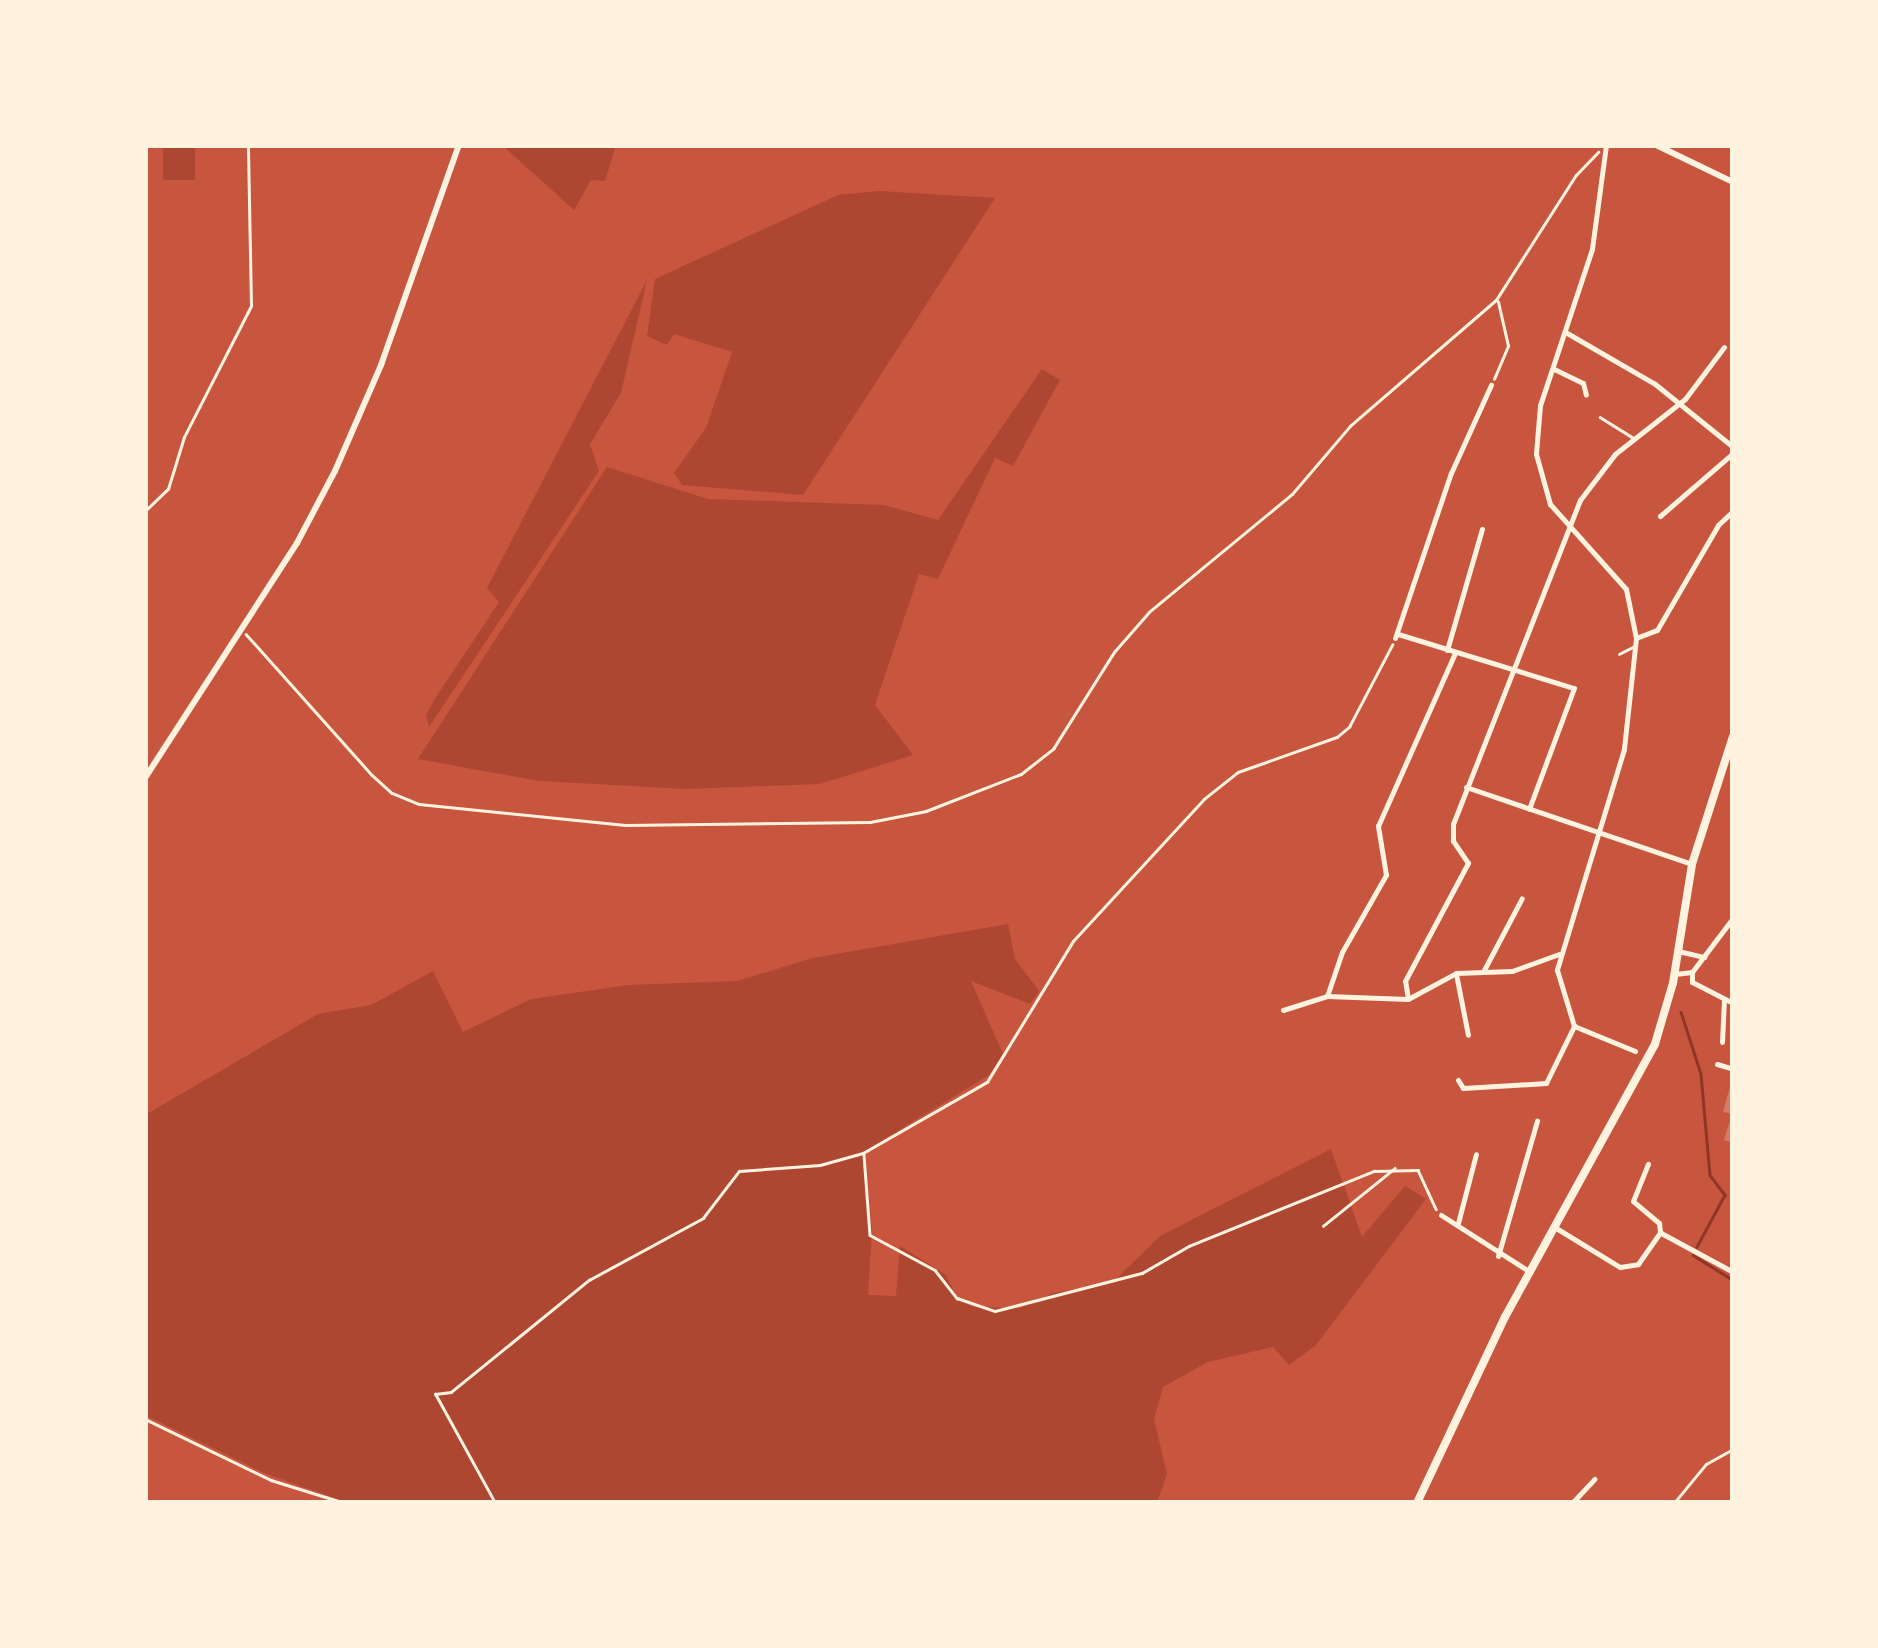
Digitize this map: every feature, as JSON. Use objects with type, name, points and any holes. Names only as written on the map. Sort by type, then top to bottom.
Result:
[{"type":"main road","points":[[1417,1503],[1530,1272],[1655,1044],[1674,974],[1692,864],[1733,736]]},
{"type":"street","points":[[145,778],[242,630],[335,470],[381,365],[459,145]]},
{"type":"street","points":[[1458,1080],[1463,1088],[1546,1083],[1574,1026],[1557,970],[1559,954],[1594,832],[1624,749],[1637,642],[1626,589],[1544,495],[1536,454],[1540,405],[1592,249],[1606,145]]},
{"type":"street","points":[[1656,145],[1733,182]]},
{"type":"street","points":[[1567,333],[1680,404],[1733,450],[1660,516]]},
{"type":"street","points":[[1408,999],[1405,980],[1468,863],[1451,831],[1466,787],[1570,526],[1594,478],[1680,404],[1724,347]]},
{"type":"street","points":[[1554,368],[1582,384],[1586,394]]},
{"type":"street","points":[[1491,385],[1450,473],[1397,636],[1574,688],[1528,809]]},
{"type":"street","points":[[1637,642],[1658,630],[1718,526],[1733,511]]},
{"type":"street","points":[[1327,996],[1342,952],[1386,875],[1378,826],[1451,651],[1482,529]]},
{"type":"street","points":[[1466,787],[1692,864]]},
{"type":"street","points":[[1484,971],[1522,898]]},
{"type":"street","points":[[1733,918],[1692,972],[1692,982],[1733,1003]]},
{"type":"street","points":[[1678,951],[1704,957]]},
{"type":"street","points":[[1283,1010],[1327,996],[1408,999],[1456,973],[1512,970],[1559,954]]},
{"type":"street","points":[[1674,974],[1692,972]]},
{"type":"street","points":[[1456,973],[1468,1034]]},
{"type":"street","points":[[1722,1042],[1724,1000]]},
{"type":"street","points":[[1574,1026],[1635,1051]]},
{"type":"street","points":[[1716,1064],[1733,1068]]},
{"type":"street","points":[[1498,1256],[1537,1121]]},
{"type":"street","points":[[1458,1224],[1476,1154]]},
{"type":"street","points":[[1556,1228],[1630,1269],[1660,1232],[1659,1223],[1633,1201],[1648,1164]]},
{"type":"street","points":[[1442,1216],[1498,1256],[1530,1272]]},
{"type":"street","points":[[1660,1232],[1733,1272]]},
{"type":"street","points":[[1572,1503],[1594,1479]]},
{"type":"lane","points":[[1600,416],[1634,440]]},
{"type":"lane","points":[[1619,654],[1637,642]]},
{"type":"path","points":[[145,511],[168,489],[184,437],[251,306],[248,145]]},
{"type":"path","points":[[242,630],[372,775],[392,793],[419,804],[625,825],[870,822],[926,811],[1020,774],[1053,750],[1114,652],[1149,612],[1292,494],[1350,426],[1496,300],[1576,175],[1606,145]]},
{"type":"path","points":[[1491,385],[1508,346],[1506,313],[1496,300]]},
{"type":"path","points":[[495,1503],[436,1394],[451,1392],[589,1280],[703,1218],[738,1172],[820,1166],[864,1153],[987,1082],[1073,941],[1222,780],[1320,748],[1349,727],[1397,636]]},
{"type":"path","points":[[864,1153],[870,1235],[935,1270],[958,1298],[995,1310],[1142,1273],[1189,1246],[1397,1167],[1418,1170],[1442,1216]]},
{"type":"path","points":[[1323,1226],[1397,1167]]},
{"type":"path","points":[[145,1420],[271,1480],[344,1503]]},
{"type":"path","points":[[1674,1503],[1706,1464],[1733,1449]]},
{"type":"shaded area","points":[[163,145],[195,145],[195,180],[163,180]]},
{"type":"shaded area","points":[[502,145],[616,145],[605,181],[591,180],[574,210]]},
{"type":"shaded area","points":[[879,191],[995,198],[803,495],[682,485],[674,473],[706,428],[732,352],[674,334],[667,345],[647,336],[655,279],[838,195]]},
{"type":"shaded area","points":[[647,280],[621,393],[590,444],[599,471],[429,727],[426,715],[436,697],[499,602],[487,588]]},
{"type":"shaded area","points":[[1042,369],[1060,380],[1013,466],[995,458],[938,579],[919,574],[875,705],[913,755],[820,784],[685,789],[539,781],[418,759],[607,467],[708,499],[884,505],[938,520]]},
{"type":"shaded area","points":[[1008,924],[1015,959],[1039,991],[1030,1004],[971,981],[1003,1054],[989,1075],[865,1151],[872,1231],[868,1295],[896,1296],[900,1246],[946,1275],[957,1298],[973,1307],[1021,1308],[1053,1293],[1112,1283],[1160,1236],[1331,1149],[1362,1237],[1405,1186],[1426,1199],[1316,1345],[1289,1365],[1273,1347],[1208,1362],[1163,1387],[1154,1419],[1167,1474],[1157,1503],[348,1503],[264,1473],[145,1415],[145,1115],[318,1014],[371,1005],[433,971],[463,1032],[531,999],[628,985],[737,981],[813,958]]},
{"type":"building","points":[[1732,1079],[1733,1143],[1724,1140],[1732,1114],[1723,1112]]},
{"type":"waterway","points":[[1681,1012],[1701,1074],[1710,1175],[1725,1195],[1697,1247]]},
{"type":"waterway","points":[[1693,1255],[1733,1280]]}]
